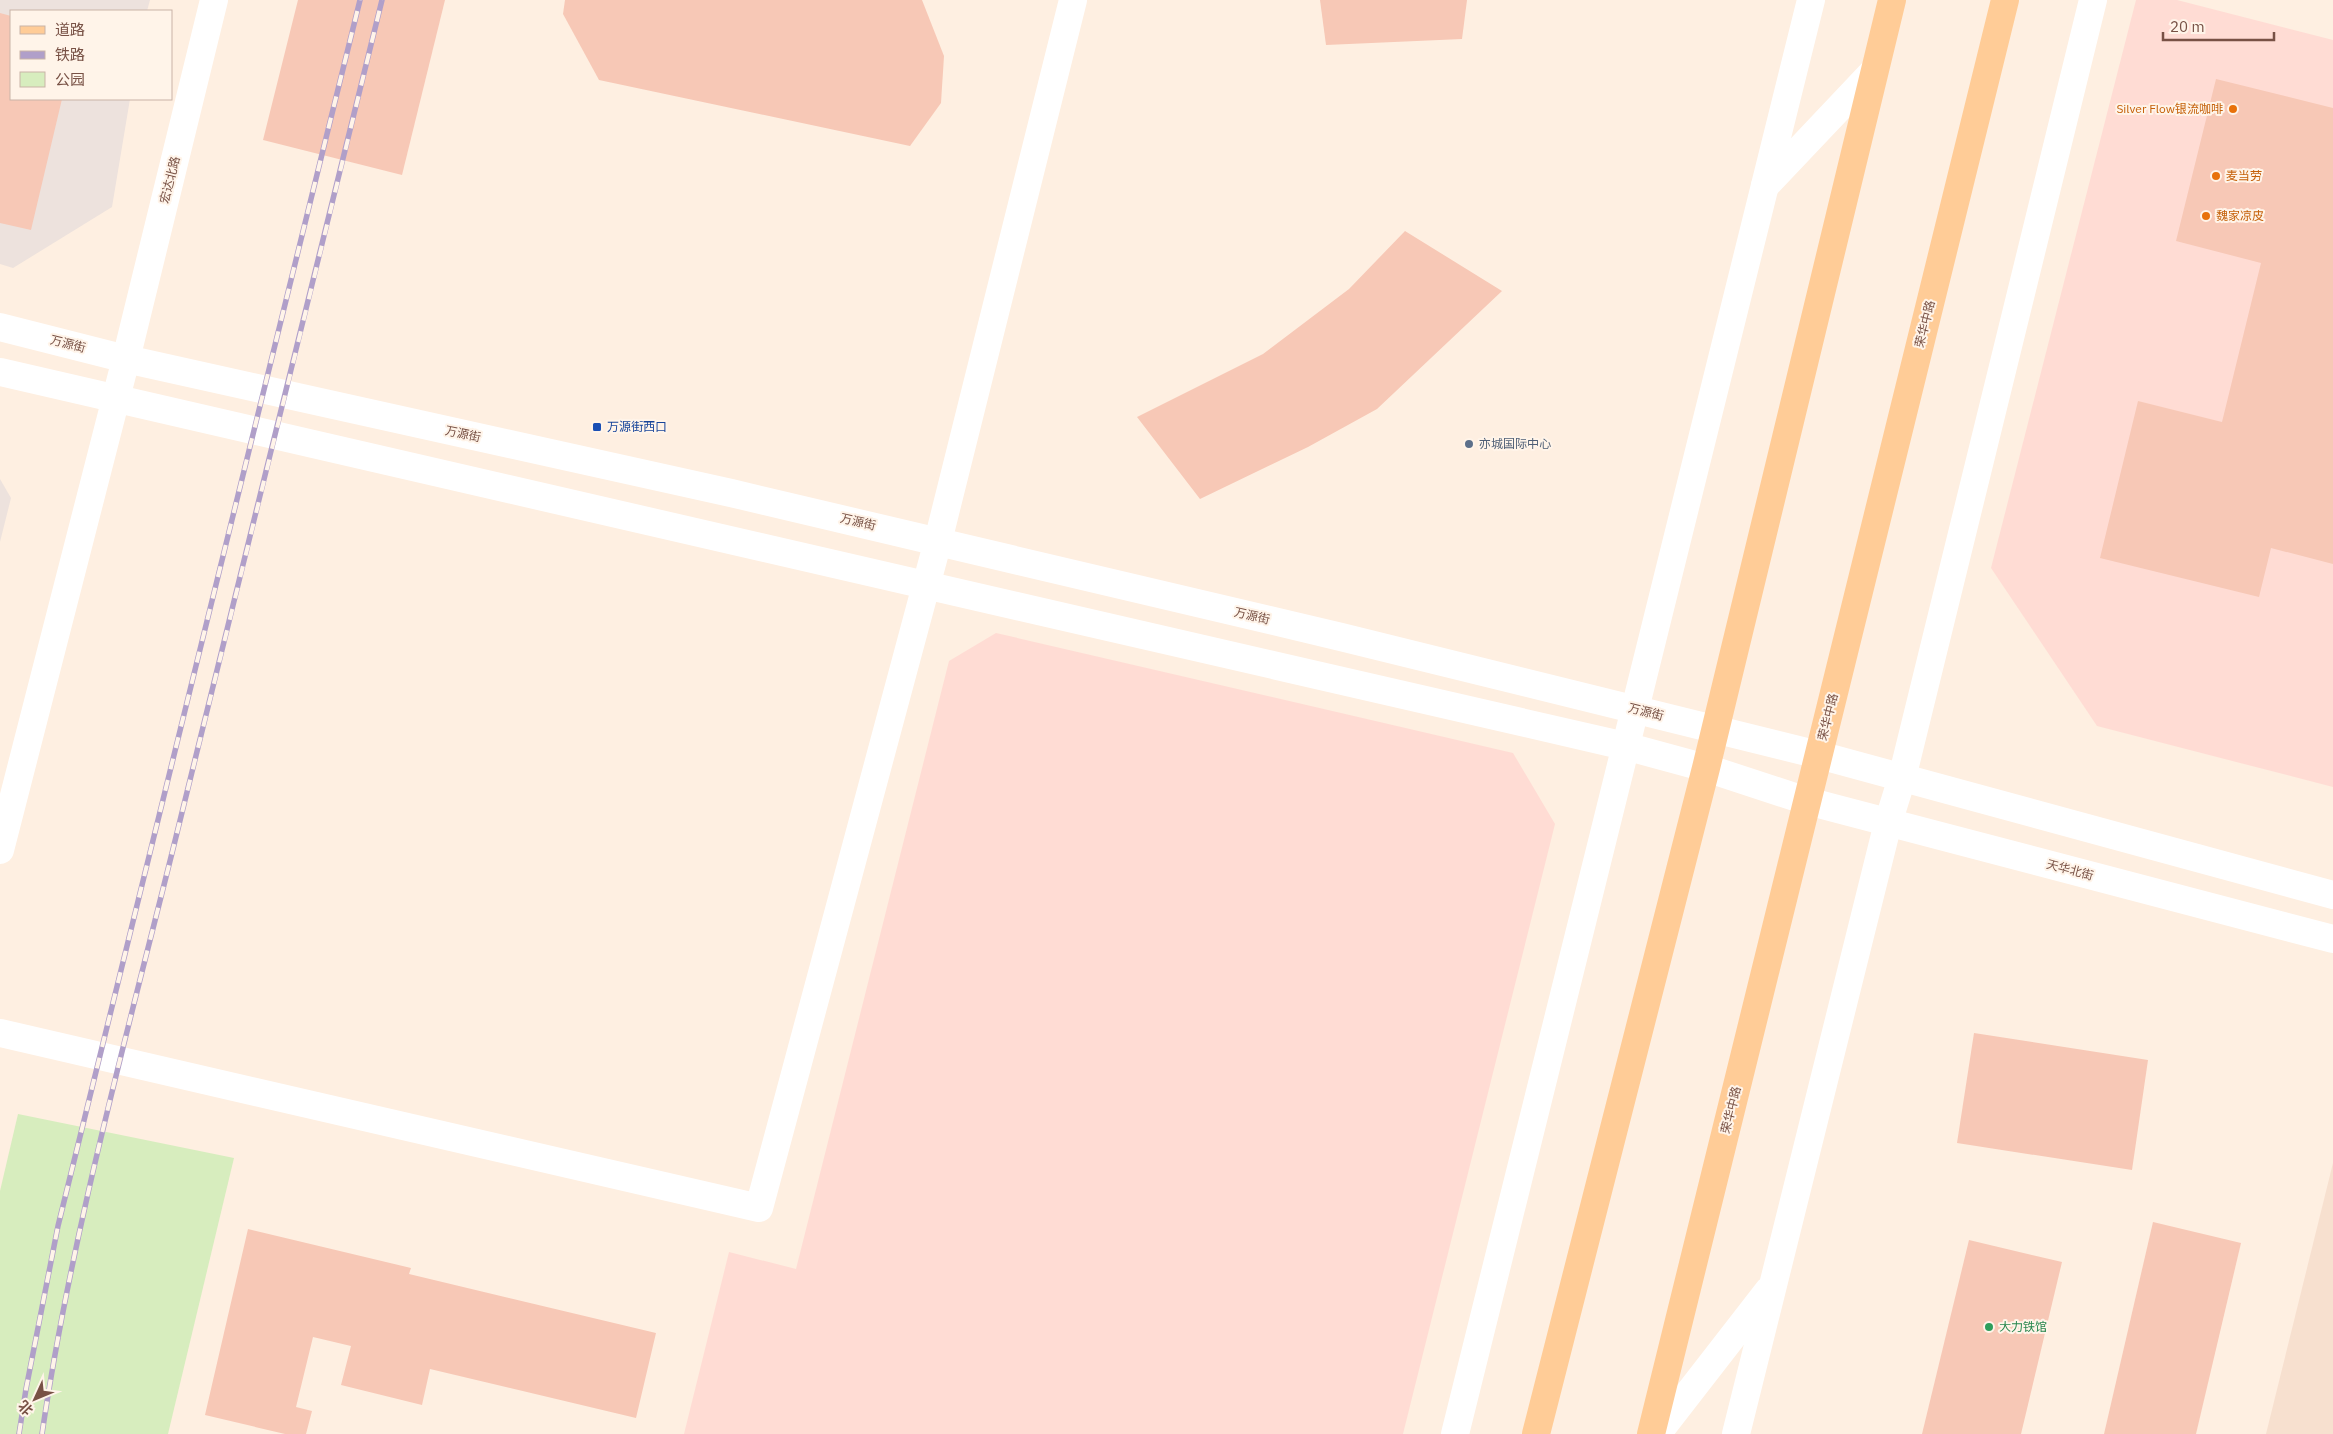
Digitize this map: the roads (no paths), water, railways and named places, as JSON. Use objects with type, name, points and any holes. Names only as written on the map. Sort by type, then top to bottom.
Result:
[{"type":"main road","points":[[1536,1434],[1706,768],[1892,0]]},
{"type":"main road","name":"荣华中路","points":[[1651,1434],[2005,0]]},
{"type":"street","name":"宏达北路","points":[[0,850],[116,399],[214,0]]},
{"type":"street","points":[[0,1033],[759,1208],[938,540],[1073,0]]},
{"type":"street","points":[[1455,1434],[1811,0]]},
{"type":"street","points":[[1736,1434],[1888,822],[1902,778],[2093,0]]},
{"type":"street","points":[[1765,187],[1874,71]]},
{"type":"street","name":"万源街","points":[[0,327],[126,359],[938,540],[1819,756]]},
{"type":"street","points":[[0,372],[1625,746],[1706,768]]},
{"type":"street","points":[[1819,756],[2333,895]]},
{"type":"street","name":"天华北街","points":[[1706,768],[1807,801],[2333,940]]},
{"type":"street","points":[[1657,1434],[1774,1283]]},
{"type":"railway","points":[[19,1434],[58,1226],[360,0]]},
{"type":"railway","points":[[42,1434],[68,1287],[100,1140],[382,0]]},
{"type":"place","name":"Silver Flow银流咖啡","points":[[2233,109]]},
{"type":"place","name":"麦当劳","points":[[2216,176]]},
{"type":"place","name":"魏家凉皮","points":[[2206,216]]},
{"type":"place","name":"万源街西口","points":[[597,427]]},
{"type":"place","name":"亦城国际中心","points":[[1469,444]]},
{"type":"place","name":"大力铁馆","points":[[1989,1327]]}]
